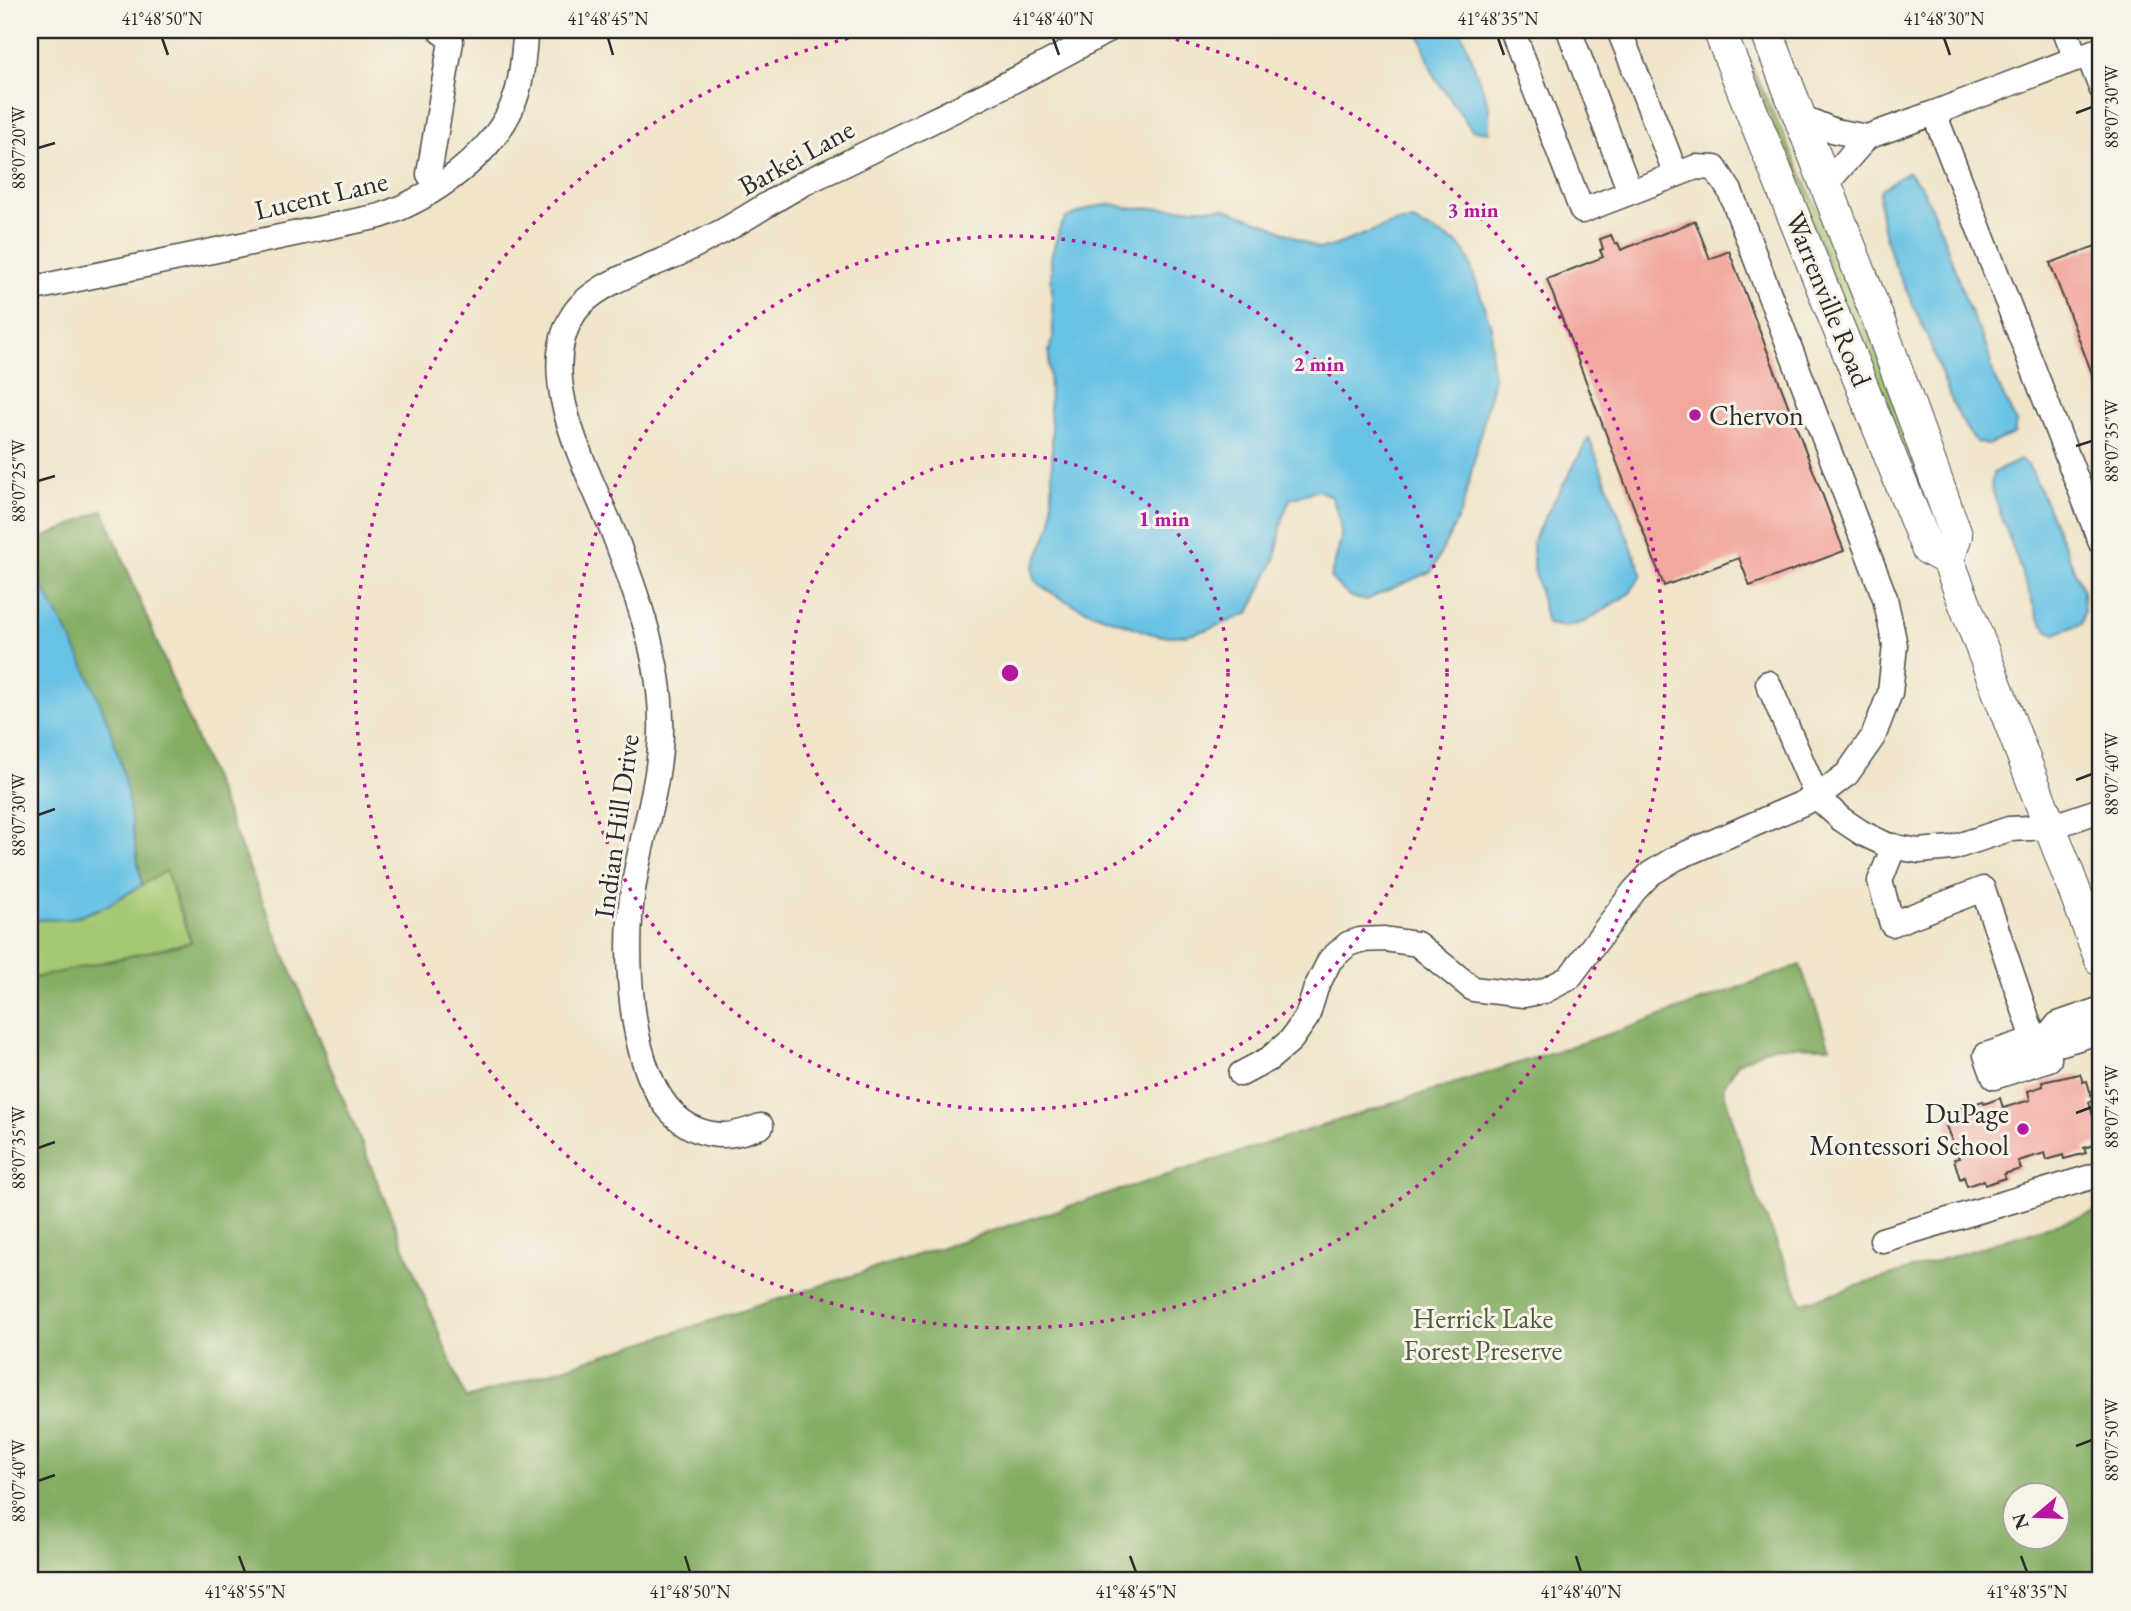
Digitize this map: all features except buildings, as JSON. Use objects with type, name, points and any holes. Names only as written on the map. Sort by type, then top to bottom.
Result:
[{"type":"main road","name":"Warrenville Road","points":[[1719,30],[1927,548],[1948,560]]},
{"type":"main road","name":"Warrenville Road","points":[[1766,30],[1801,117],[1956,535],[1948,560],[2101,960]]},
{"type":"street","points":[[438,187],[429,174],[451,41],[440,30]]},
{"type":"street","name":"Lucent Lane","points":[[30,289],[380,216],[410,204],[438,187],[478,152],[496,132],[516,97],[526,30]]},
{"type":"street","name":"Barkei Lane","points":[[561,374],[561,354],[570,320],[586,300],[599,291],[680,253],[743,220],[799,186],[1108,30]]},
{"type":"street","points":[[1241,1074],[1269,1059],[1291,1040],[1307,1017],[1316,988],[1330,960],[1348,944],[1360,940],[1384,939],[1417,944],[1473,989],[1524,995],[1544,991],[1569,978],[1634,891],[1650,874],[1676,858],[1817,797],[1847,774],[1872,737],[1890,693],[1895,645],[1885,598],[1730,191],[1715,168],[1696,167],[1582,211],[1512,30]]},
{"type":"street","points":[[1569,30],[1630,192]]},
{"type":"street","points":[[1619,30],[1676,174]]},
{"type":"street","points":[[2065,30],[2088,54],[2101,88]]},
{"type":"street","points":[[1826,184],[1867,137],[2088,54]]},
{"type":"street","points":[[1934,113],[2101,543]]},
{"type":"street","points":[[1801,117],[1835,131],[1867,137]]},
{"type":"street","name":"Indian Hill Drive","points":[[561,374],[568,423],[630,579],[657,674],[661,719],[658,763],[630,917],[629,957],[633,1009],[646,1065],[655,1091],[664,1104],[682,1122],[694,1129],[724,1135],[738,1134],[761,1126]]},
{"type":"street","points":[[1768,682],[1817,797],[1862,834],[1894,846],[1919,851],[1952,848],[2010,829],[2050,827],[2101,810]]},
{"type":"street","points":[[1894,846],[1880,881],[1892,924],[1983,889],[2042,1037]]},
{"type":"street","points":[[2042,1037],[2058,1024],[2101,1009]]},
{"type":"street","points":[[2042,1037],[2062,1043],[2101,1031]]},
{"type":"street","points":[[1882,1240],[2101,1174]]},
{"type":"green space","points":[[1741,43],[1853,287],[1943,544],[1908,465]]},
{"type":"green space","name":"Herrick Lake Forest Preserve","points":[[103,510],[466,1399],[1631,1027],[1800,965],[1830,1047],[1772,1046],[1738,1063],[1723,1088],[1753,1187],[1802,1303],[2101,1210],[2101,1581],[30,1581],[30,979],[191,942],[166,871],[142,885],[122,768],[40,583],[30,580],[30,544]]},
{"type":"green space","points":[[166,871],[191,942],[30,979],[30,920],[71,919],[104,907]]},
{"type":"water","points":[[1418,30],[1461,30],[1489,106],[1489,132],[1472,130],[1434,76]]},
{"type":"water","points":[[1908,172],[1922,187],[1941,230],[1968,307],[1987,348],[1994,377],[2016,422],[2014,434],[1987,445],[1976,442],[1954,406],[1883,229],[1880,190]]},
{"type":"water","points":[[1114,204],[1127,208],[1223,208],[1272,226],[1319,249],[1394,223],[1413,221],[1459,244],[1467,255],[1492,330],[1491,357],[1494,378],[1462,510],[1432,571],[1366,600],[1346,594],[1331,578],[1341,539],[1338,515],[1331,496],[1318,490],[1290,499],[1283,516],[1276,557],[1249,613],[1211,628],[1192,634],[1155,634],[1079,607],[1056,596],[1035,581],[1033,569],[1052,522],[1049,352],[1053,338],[1051,257],[1060,227],[1066,218],[1093,207]]},
{"type":"water","points":[[1589,438],[1642,574],[1630,593],[1584,622],[1566,627],[1547,624],[1533,564],[1533,539]]},
{"type":"water","points":[[2021,460],[2028,465],[2034,476],[2083,590],[2084,612],[2081,624],[2055,634],[2047,630],[2038,618],[1991,487],[1993,473]]},
{"type":"water","points":[[30,580],[40,583],[53,605],[107,720],[125,783],[142,885],[104,907],[71,919],[30,920]]},
{"type":"place","name":"Chervon","points":[[1695,415]]},
{"type":"place","name":"DuPage Montessori School","points":[[2023,1129]]}]
